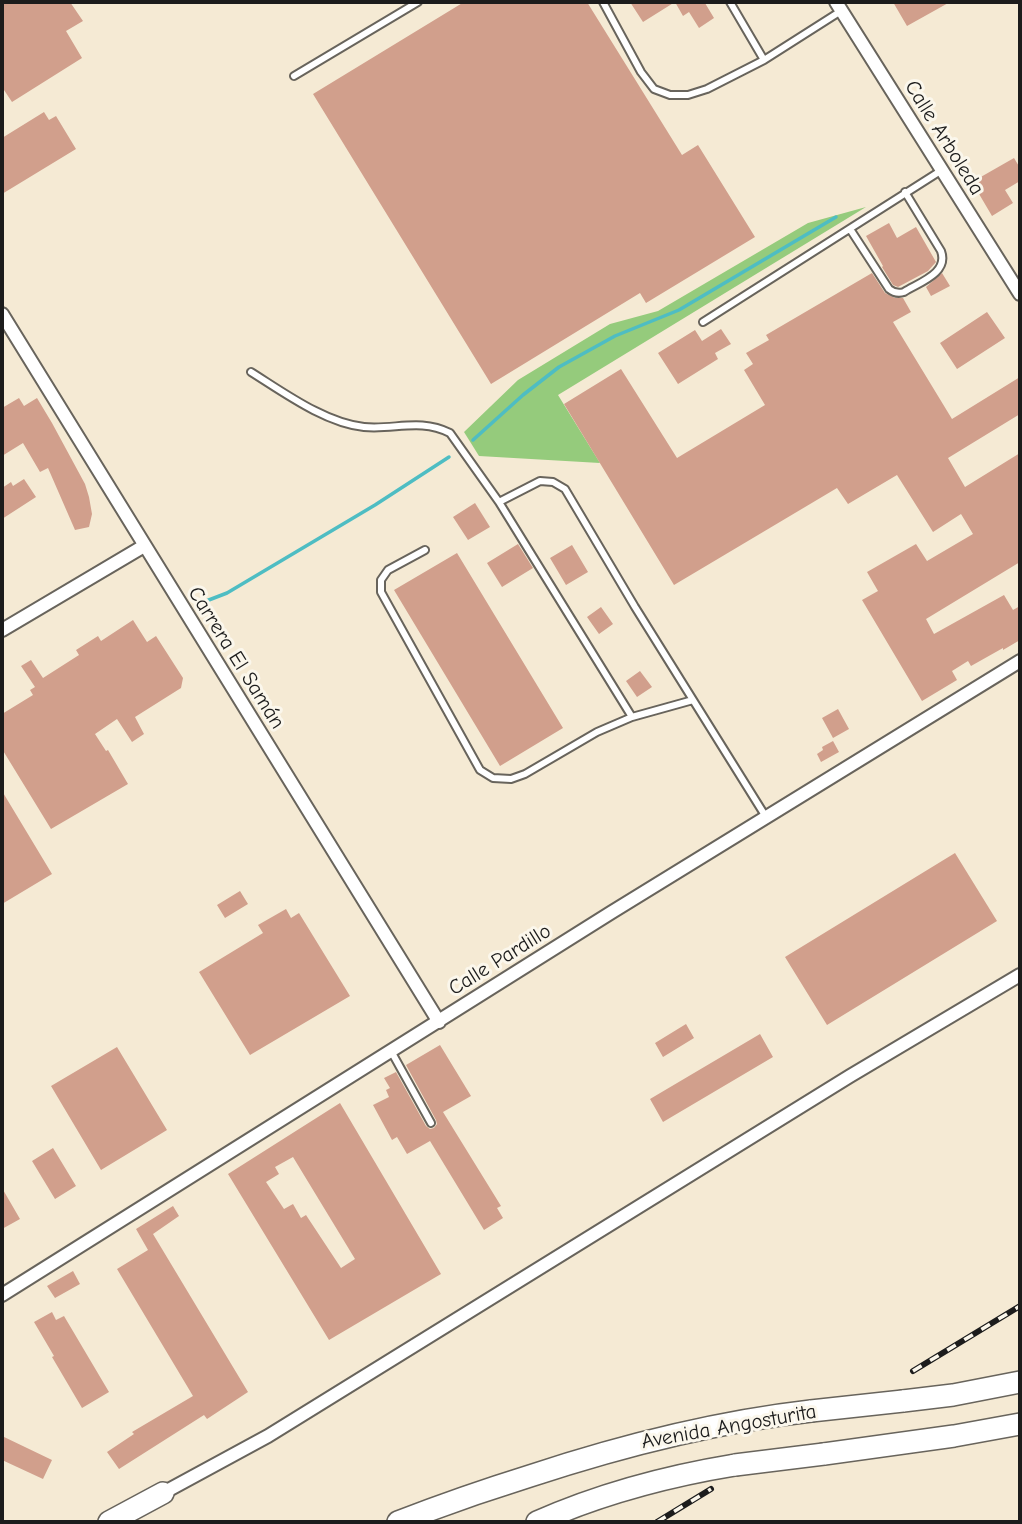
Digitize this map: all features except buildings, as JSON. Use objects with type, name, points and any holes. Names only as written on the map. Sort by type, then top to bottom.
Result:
[{"type":"highway","name":"Avenida Angosturita","points":[[445,1503],[647,1441],[744,1420],[953,1395],[1020,1381]]},
{"type":"highway","points":[[537,1522],[668,1478],[735,1465],[954,1436],[1020,1423]]},
{"type":"highway","points":[[109,1522],[163,1493]]},
{"type":"highway","points":[[128,1522],[163,1493]]},
{"type":"highway","points":[[398,1522],[445,1503]]},
{"type":"highway","points":[[412,1522],[445,1503]]},
{"type":"street","name":"Calle Arboleda","points":[[838,6],[1020,294]]},
{"type":"street","name":"Carrera El Samán","points":[[2,314],[439,1021]]},
{"type":"street","points":[[2,630],[144,546]]},
{"type":"street","name":"Calle Pardillo","points":[[5,1292],[766,817],[1020,662]]},
{"type":"street","points":[[163,1493],[268,1436],[850,1076],[1020,975]]},
{"type":"lane","points":[[294,76],[418,2]]},
{"type":"lane","points":[[603,2],[641,72],[654,89],[670,95],[707,89],[764,60],[838,6]]},
{"type":"lane","points":[[730,2],[764,60]]},
{"type":"lane","points":[[703,322],[942,170]]},
{"type":"lane","points":[[850,229],[893,292],[904,292],[937,272],[944,258],[941,250],[905,192]]},
{"type":"lane","points":[[251,372],[337,420],[363,426],[422,424],[450,433],[499,502],[632,717]]},
{"type":"lane","points":[[499,502],[540,481],[553,482],[565,489],[766,817]]},
{"type":"lane","points":[[425,550],[388,570],[382,580],[381,593],[480,770],[493,778],[511,779],[525,774],[597,732],[632,717],[692,700]]},
{"type":"lane","points":[[391,1051],[431,1122]]},
{"type":"green space","points":[[866,207],[558,395],[600,463],[479,456],[464,432],[518,380],[610,324],[658,311],[808,223]]},
{"type":"waterway","points":[[473,440],[559,367],[615,336],[679,310],[836,217]]},
{"type":"waterway","points":[[201,603],[227,593],[375,505],[449,457]]},
{"type":"railway","points":[[913,1371],[1020,1306]]},
{"type":"railway","points":[[657,1522],[711,1489]]}]
